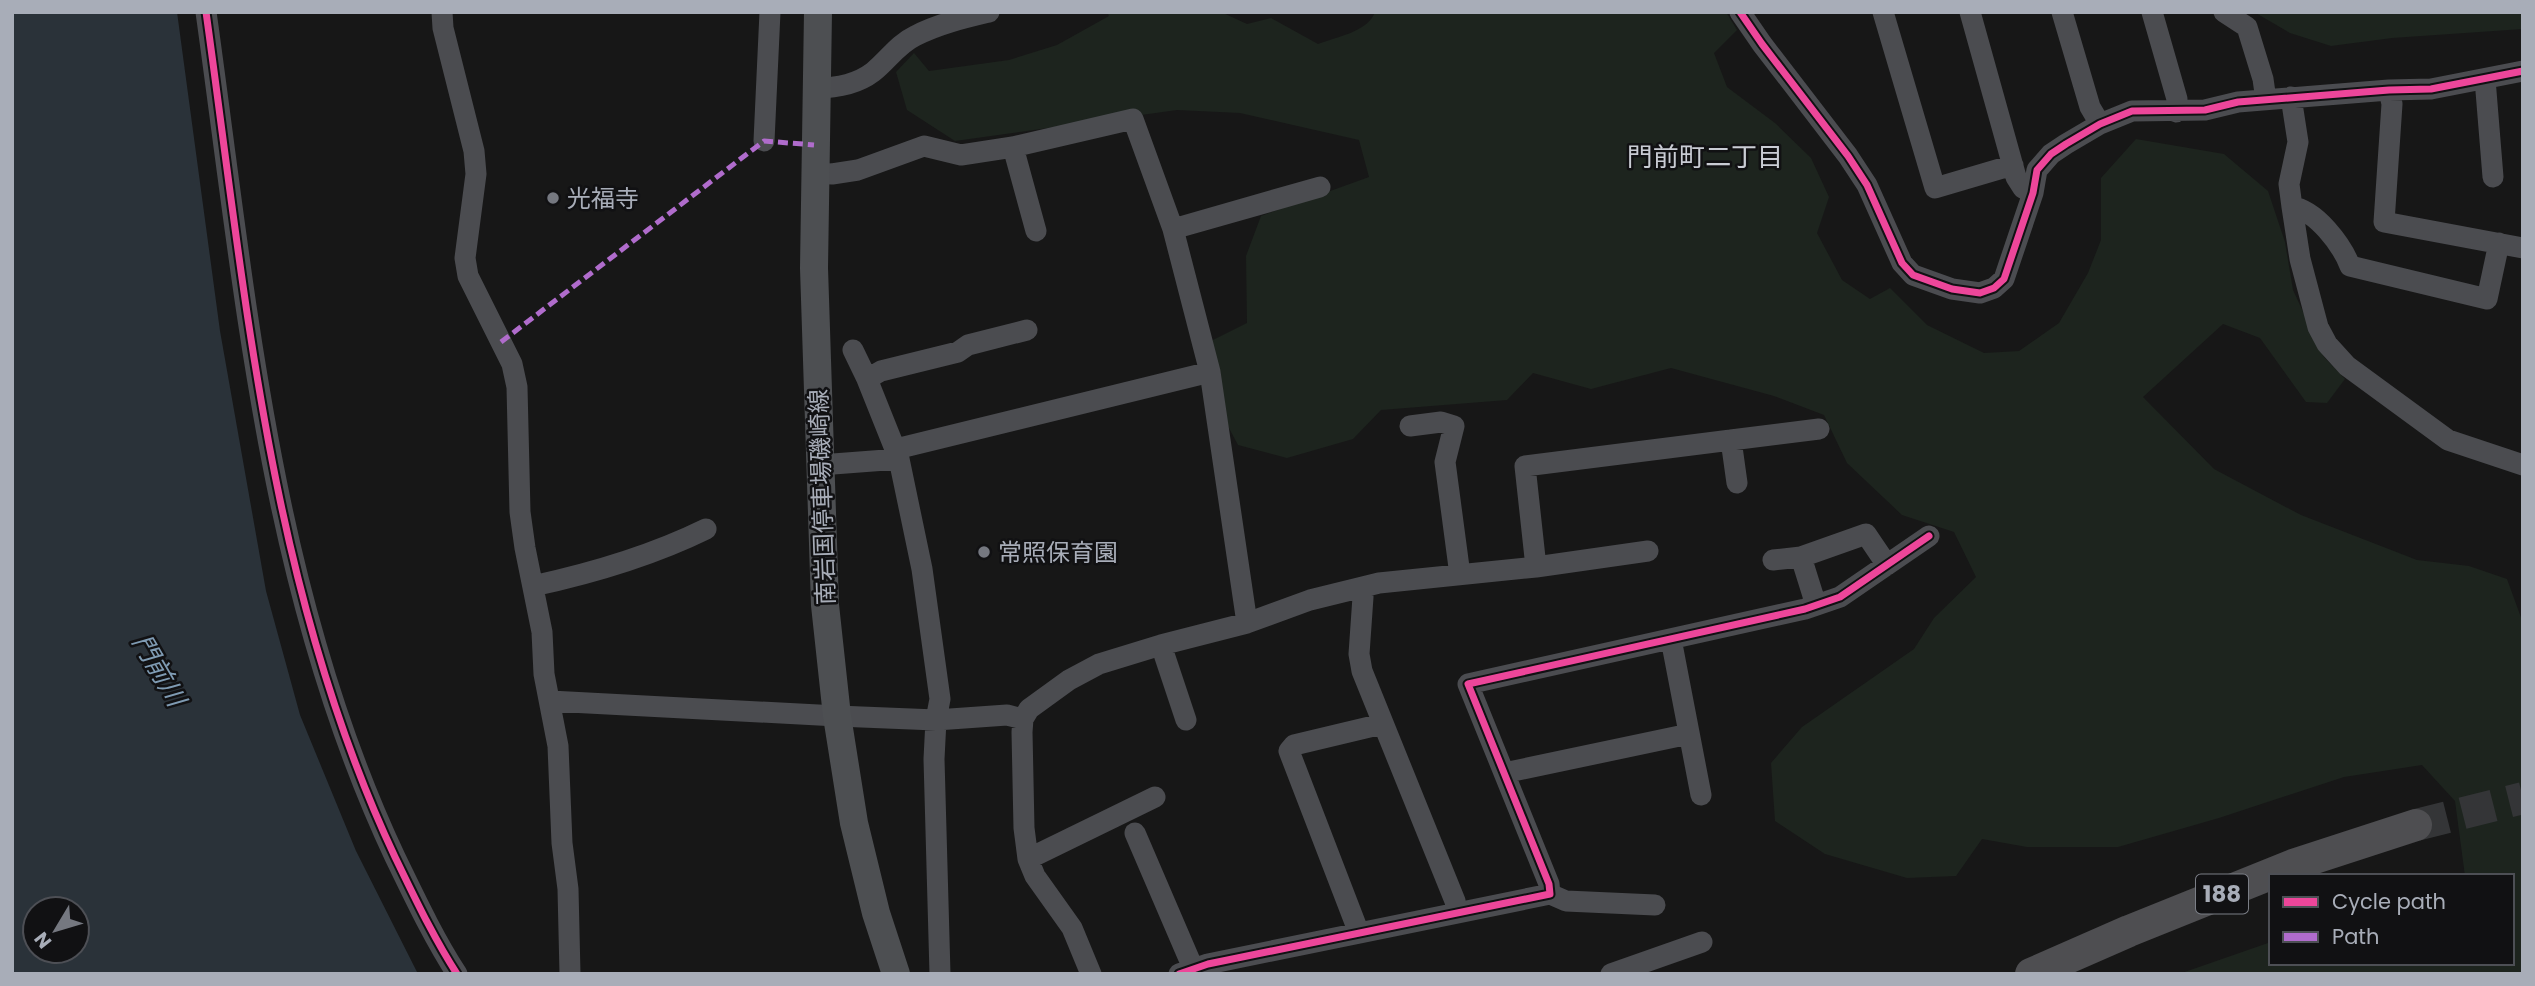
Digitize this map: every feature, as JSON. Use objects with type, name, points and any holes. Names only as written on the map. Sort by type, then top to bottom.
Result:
[{"type":"highway","name":"188","points":[[2271,874],[2416,825]]},
{"type":"highway","name":"188","points":[[2031,974],[2269,875]]},
{"type":"main road","name":"南岩国停車場磯崎線","points":[[818,12],[814,282],[825,605],[837,716],[853,823],[895,974]]},
{"type":"street","points":[[206,12],[242,280],[272,461],[311,629],[350,752],[371,805],[411,890],[457,974]]},
{"type":"street","points":[[442,12],[443,28],[474,151],[477,174],[465,258],[468,276],[512,364],[517,387],[520,512],[542,632],[544,674],[558,746],[562,843],[568,889],[570,974]]},
{"type":"street","points":[[764,141],[771,12]]},
{"type":"street","points":[[816,89],[839,88],[872,73],[915,35],[989,12]]},
{"type":"street","points":[[1740,12],[1867,185],[1902,263],[1913,275],[1952,289],[1980,293],[1994,288],[2004,279],[2033,193],[2037,170],[2051,154],[2100,124],[2132,111],[2205,110],[2238,102],[2291,97],[2431,89],[2523,71]]},
{"type":"street","points":[[1883,12],[1934,188],[2013,165]]},
{"type":"street","points":[[1969,12],[2016,177],[2023,188],[2033,193]]},
{"type":"street","points":[[2062,12],[2090,107],[2100,124]]},
{"type":"street","points":[[2152,12],[2177,99],[2176,112]]},
{"type":"street","points":[[2224,12],[2247,27],[2263,79],[2266,100]]},
{"type":"street","points":[[2485,79],[2493,177]]},
{"type":"street","points":[[2389,90],[2392,104],[2384,222],[2523,248]]},
{"type":"street","points":[[2291,97],[2298,142],[2289,184],[2292,207],[2300,259],[2318,327],[2327,344],[2347,366],[2448,440],[2523,466]]},
{"type":"street","points":[[815,173],[832,174],[858,170],[924,146],[961,155],[1013,147],[1133,119],[1173,229],[1210,372],[1247,622]]},
{"type":"street","points":[[1013,147],[1036,231]]},
{"type":"street","points":[[1173,229],[1320,187]]},
{"type":"street","points":[[2292,207],[2300,208],[2334,236],[2345,251],[2350,266],[2487,299],[2499,243]]},
{"type":"street","points":[[867,379],[881,371],[958,352],[968,345],[1027,330]]},
{"type":"street","points":[[853,350],[897,454],[922,569],[937,669],[940,699],[934,759],[940,974]]},
{"type":"street","points":[[820,466],[897,454],[1210,372]]},
{"type":"street","points":[[1410,426],[1441,422],[1454,426],[1445,462],[1460,575]]},
{"type":"street","points":[[1536,566],[1525,466],[1819,429]]},
{"type":"street","points":[[1731,440],[1737,484]]},
{"type":"street","points":[[533,586],[602,569],[674,545],[706,529]]},
{"type":"street","points":[[1773,560],[1801,557],[1866,534],[1887,565]]},
{"type":"street","points":[[1550,894],[1549,884],[1468,684],[1816,606],[1840,597],[1929,536]]},
{"type":"street","points":[[1091,974],[1072,928],[1035,876],[1028,859],[1024,828],[1023,719],[1028,709],[1099,664],[1247,622],[1310,600],[1379,583],[1648,551]]},
{"type":"street","points":[[1801,557],[1816,606]]},
{"type":"street","points":[[1362,588],[1359,654],[1362,671],[1455,901],[1457,912]]},
{"type":"street","points":[[1671,639],[1701,795]]},
{"type":"street","points":[[1161,645],[1186,720]]},
{"type":"street","points":[[550,701],[936,720],[1007,715],[1023,719]]},
{"type":"street","points":[[1359,933],[1289,751],[1294,745],[1382,724]]},
{"type":"street","points":[[1504,773],[1689,734]]},
{"type":"street","points":[[1028,859],[1155,797]]},
{"type":"street","points":[[1135,833],[1186,971],[1550,894],[1566,901],[1655,905]]},
{"type":"street","points":[[1611,974],[1702,942]]},
{"type":"shaded area","points":[[1107,12],[1221,12],[1247,24],[1271,18],[1318,44],[1359,29],[1375,12],[1726,12],[1737,30],[1714,53],[1727,87],[1775,123],[1811,158],[1829,197],[1817,233],[1842,280],[1870,299],[1890,288],[1927,325],[1984,353],[2019,351],[2059,323],[2088,273],[2101,240],[2101,178],[2136,139],[2224,154],[2268,191],[2285,242],[2293,290],[2324,357],[2345,379],[2327,403],[2306,402],[2260,338],[2223,324],[2143,397],[2214,469],[2301,515],[2417,560],[2469,566],[2507,579],[2523,623],[2523,974],[2179,974],[2269,943],[2269,965],[2514,965],[2514,874],[2465,874],[2455,801],[2422,765],[2344,777],[2219,818],[2118,847],[2027,847],[1982,839],[1956,876],[1907,878],[1825,854],[1775,821],[1771,763],[1802,727],[1914,649],[1934,618],[1976,577],[1954,532],[1902,515],[1847,463],[1824,415],[1774,396],[1671,368],[1591,389],[1533,373],[1507,400],[1381,410],[1353,439],[1287,458],[1238,445],[1221,413],[1207,343],[1247,323],[1246,256],[1261,216],[1369,177],[1359,140],[1240,113],[1177,110],[955,141],[907,110],[896,72],[914,53],[929,71],[1009,60],[1057,45],[1109,16]]},
{"type":"shaded area","points":[[2254,12],[2523,12],[2523,29],[2392,38],[2331,46],[2290,33]]},
{"type":"water","name":"門前川","points":[[12,12],[177,12],[220,331],[266,591],[300,715],[356,851],[418,974],[12,974]]},
{"type":"tunnel","points":[[2416,825],[2523,798]]},
{"type":"marked path","points":[[501,342],[764,141],[814,145]]},
{"type":"cycle path","points":[[206,12],[250,335],[291,549],[318,653],[353,756],[395,857],[457,974]]},
{"type":"cycle path","points":[[1740,12],[1867,185],[1902,263],[1913,275],[1952,289],[1980,293],[1994,288],[2004,279],[2033,193],[2037,170],[2051,154],[2100,124],[2132,111],[2205,110],[2238,102],[2431,89],[2523,71]]},
{"type":"cycle path","points":[[1179,974],[1208,964],[1550,894],[1549,884],[1468,684],[1805,609],[1840,597],[1929,536]]},
{"type":"place","name":"光福寺","points":[[553,198]]},
{"type":"place","name":"常照保育園","points":[[984,552]]},
{"type":"district","name":"門前町二丁目","points":[[1705,157]]}]
